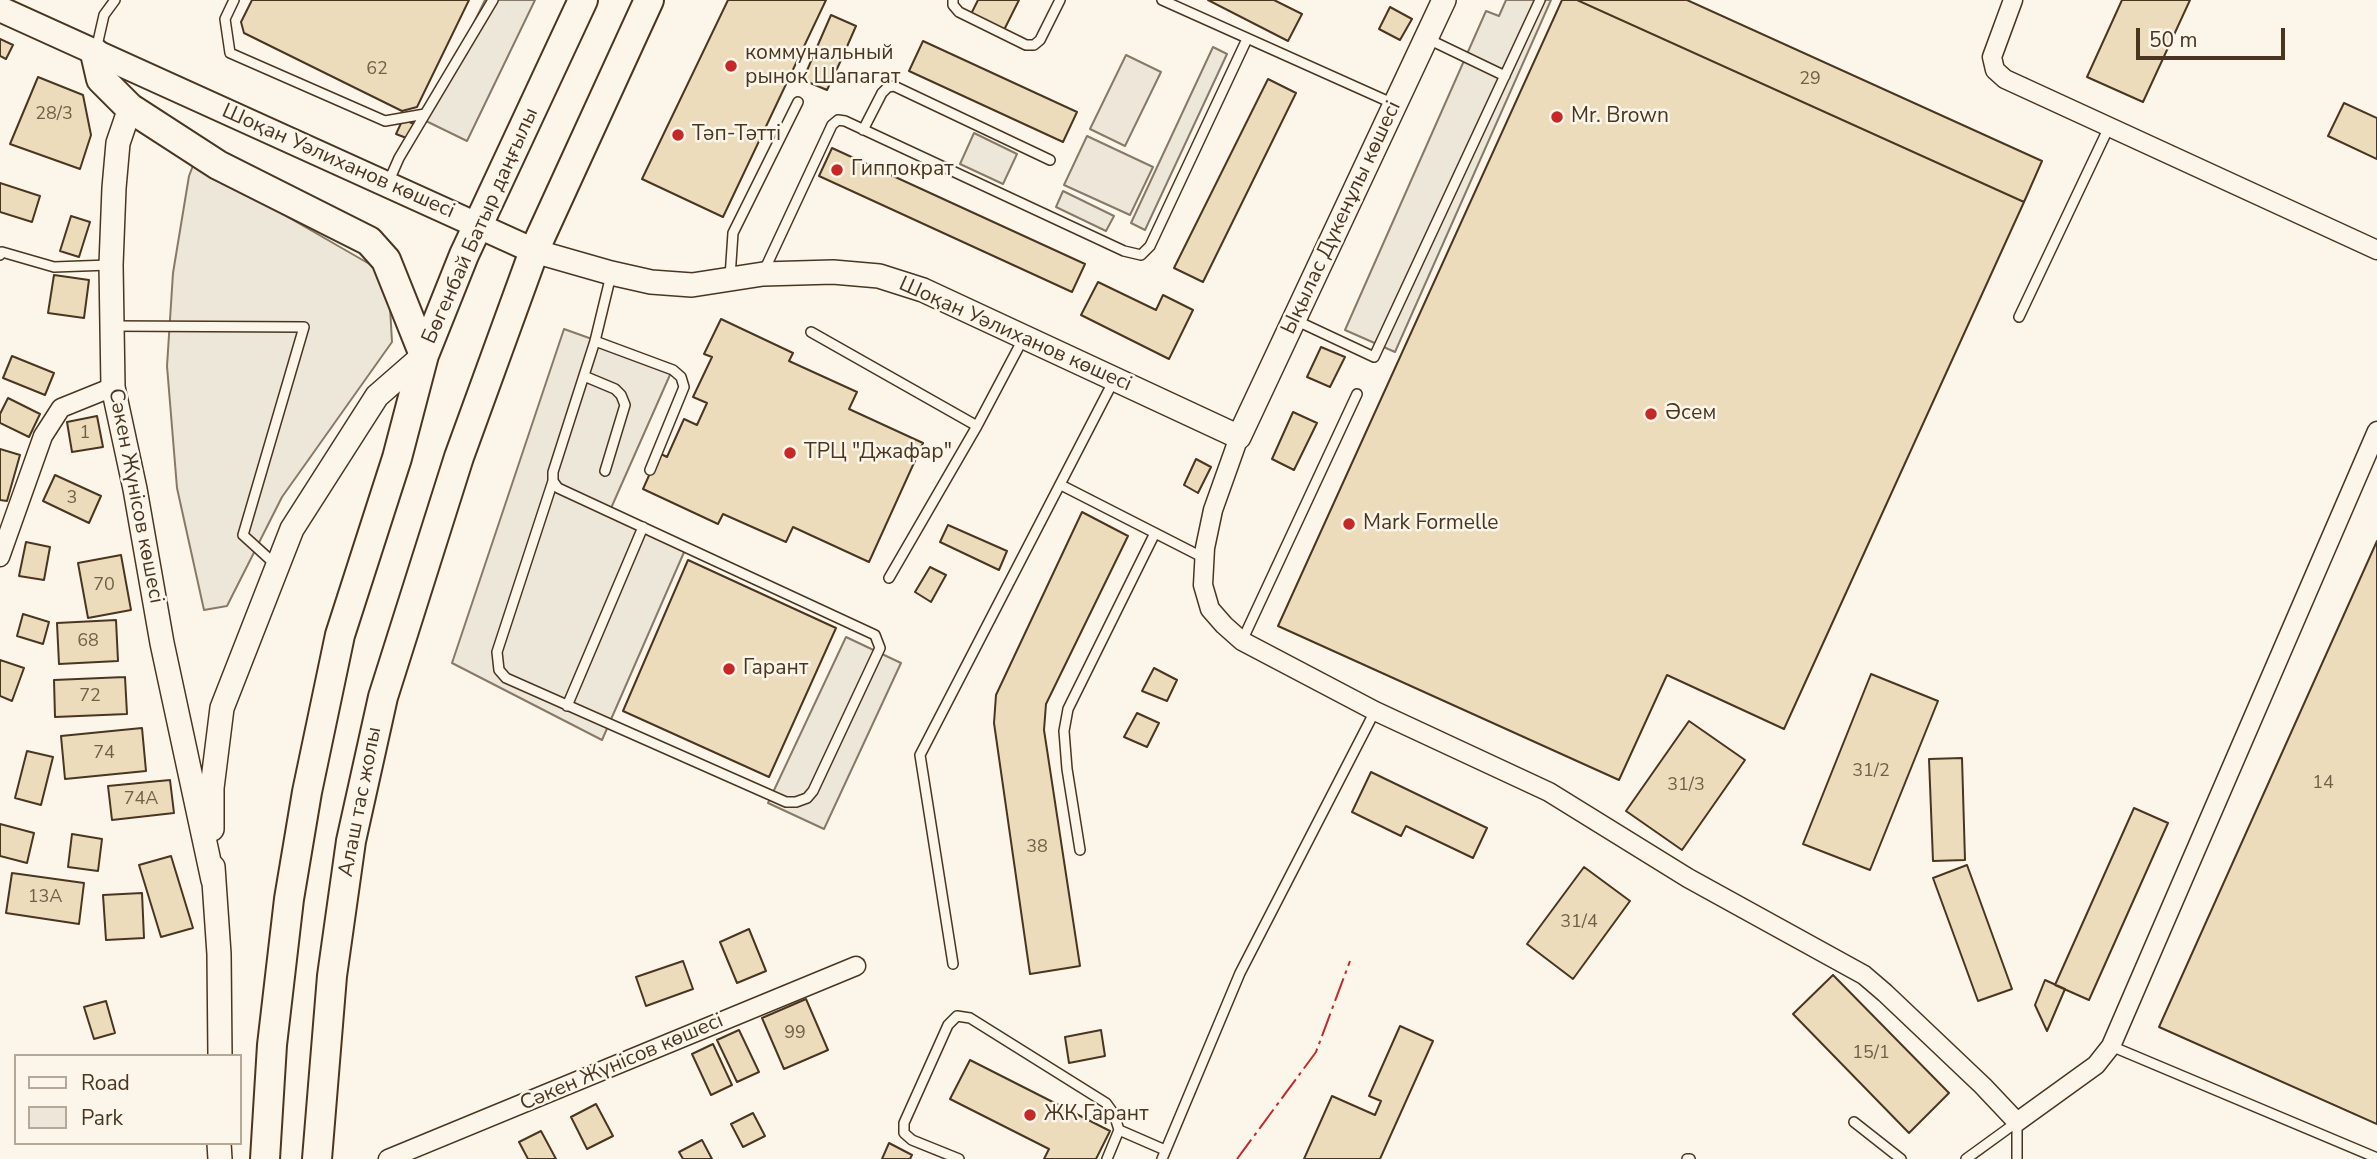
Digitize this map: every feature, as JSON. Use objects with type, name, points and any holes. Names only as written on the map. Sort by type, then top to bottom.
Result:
[{"type":"main road","name":"Бөгенбай Батыр даңғылы","points":[[265,1159],[279,966],[307,792],[340,635],[397,458],[424,355],[478,226],[583,0]]},
{"type":"main road","points":[[534,251],[649,0]]},
{"type":"main road","name":"Шоқан Уәлиханов көшесі","points":[[0,9],[534,251]]},
{"type":"main road","points":[[95,53],[101,79],[130,108],[218,165],[369,241],[386,260],[424,355]]},
{"type":"main road","name":"Алаш тас жолы","points":[[317,1159],[332,976],[351,841],[383,697],[459,457],[534,251]]},
{"type":"street","name":"Ықылас Дүкенұлы көшесі","points":[[1239,437],[1444,0]]},
{"type":"street","points":[[2012,0],[1992,57],[1995,70],[2005,79],[2377,250]]},
{"type":"street","name":"Сәкен Жүнісов көшесі","points":[[130,108],[118,143],[111,265],[113,387],[135,489],[162,643],[213,880]]},
{"type":"street","name":"Шоқан Уәлиханов көшесі","points":[[534,251],[651,282],[692,285],[762,274],[833,272],[879,276],[923,290],[1239,437]]},
{"type":"street","points":[[220,1054],[212,788],[222,708],[292,530],[377,396],[424,355]]},
{"type":"street","points":[[0,557],[43,436],[61,408],[113,387]]},
{"type":"street","points":[[1239,437],[1213,510],[1204,558],[1203,585],[1210,609],[1242,641],[1375,711],[1549,792],[1688,878],[1864,975],[1973,1076],[2018,1122],[2096,1065],[2111,1046],[2377,431]]},
{"type":"street","name":"Сәкен Жүнісов көшесі","points":[[387,1159],[856,966]]},
{"type":"lane","points":[[95,53],[104,15],[115,0]]},
{"type":"lane","points":[[234,0],[225,19],[230,53],[385,121],[425,114]]},
{"type":"lane","points":[[388,184],[399,158],[493,0]]},
{"type":"lane","points":[[953,0],[953,5],[960,12],[1027,45],[1034,45],[1040,40],[1060,0]]},
{"type":"lane","points":[[1162,0],[1396,105]]},
{"type":"lane","points":[[1294,320],[1374,357],[1540,0]]},
{"type":"lane","points":[[1426,38],[1505,76]]},
{"type":"lane","points":[[762,274],[832,125],[838,120],[1124,251],[1141,255],[1150,246],[1247,39]]},
{"type":"lane","points":[[863,130],[882,93],[888,87],[894,86],[1050,160]]},
{"type":"lane","points":[[730,279],[733,233],[798,102]]},
{"type":"lane","points":[[2020,317],[2109,127]]},
{"type":"lane","points":[[0,255],[2,252],[54,267],[111,265]]},
{"type":"lane","points":[[553,481],[558,488],[876,635],[880,648],[813,791],[807,798],[786,802],[506,678],[499,670],[496,652],[553,481],[553,472],[595,341],[611,273]]},
{"type":"lane","points":[[112,326],[304,327],[243,535],[277,567]]},
{"type":"lane","points":[[811,332],[977,426]]},
{"type":"lane","points":[[889,578],[977,426],[1024,337]]},
{"type":"lane","points":[[595,341],[673,370],[681,377],[684,387],[650,470]]},
{"type":"lane","points":[[584,376],[615,389],[625,405],[605,471]]},
{"type":"lane","points":[[953,964],[920,755],[1114,379]]},
{"type":"lane","points":[[1242,641],[1357,394]]},
{"type":"lane","points":[[1061,485],[1204,558]]},
{"type":"lane","points":[[567,706],[643,527]]},
{"type":"lane","points":[[1080,850],[1064,731],[1069,709],[1155,533]]},
{"type":"lane","points":[[1119,1130],[1163,1154],[1240,973],[1375,711]]},
{"type":"lane","points":[[959,1159],[912,1140],[904,1133],[904,1123],[948,1025],[957,1016],[970,1018],[1106,1102],[1114,1114],[1119,1130],[1107,1159]]},
{"type":"lane","points":[[2111,1046],[2377,1158]]},
{"type":"lane","points":[[1854,1122],[1901,1159]]},
{"type":"lane","points":[[1966,1159],[2018,1122]]},
{"type":"lane","points":[[2017,1159],[2018,1122]]},
{"type":"green space","points":[[1126,55],[1161,72],[1125,146],[1090,129]]},
{"type":"green space","points":[[1087,136],[1153,167],[1130,215],[1064,185]]},
{"type":"shaded area","points":[[485,0],[535,0],[467,141],[426,121]]},
{"type":"shaded area","points":[[1506,0],[1551,0],[1395,352],[1345,330],[1486,11],[1499,16]]},
{"type":"shaded area","points":[[1213,47],[1227,54],[1145,230],[1131,223]]},
{"type":"shaded area","points":[[974,133],[1017,154],[1003,184],[960,164]]},
{"type":"shaded area","points":[[194,163],[373,266],[390,307],[392,342],[282,497],[227,606],[204,610],[177,488],[167,366],[173,273],[189,176]]},
{"type":"shaded area","points":[[1063,191],[1114,216],[1106,231],[1056,207]]},
{"type":"shaded area","points":[[564,329],[673,368],[608,515],[685,550],[602,740],[452,663]]},
{"type":"shaded area","points":[[846,637],[901,663],[824,829],[768,803]]},
{"type":"building","points":[[252,0],[469,0],[417,107],[402,111],[244,33],[241,22]]},
{"type":"building","points":[[728,0],[826,0],[723,217],[642,179]]},
{"type":"building","points":[[978,0],[1019,0],[1004,30],[971,14]]},
{"type":"building","points":[[1208,0],[1274,0],[1302,14],[1288,41]]},
{"type":"building","name":"Әсем","points":[[1562,0],[1577,0],[2024,202],[1784,729],[1667,675],[1619,780],[1278,626]]},
{"type":"building","points":[[1577,0],[1687,0],[2042,161],[2024,202]]},
{"type":"building","points":[[2122,0],[2190,0],[2143,102],[2087,77]]},
{"type":"building","points":[[1390,7],[1412,19],[1400,40],[1379,29]]},
{"type":"building","points":[[831,15],[856,26],[842,58],[817,47]]},
{"type":"building","points":[[0,39],[13,45],[6,59],[0,56]]},
{"type":"building","points":[[923,41],[1077,112],[1063,142],[909,71]]},
{"type":"building","points":[[817,47],[842,58],[827,90],[803,80]]},
{"type":"building","points":[[38,77],[83,95],[91,135],[80,169],[10,144]]},
{"type":"building","points":[[1268,79],[1296,93],[1203,282],[1174,268]]},
{"type":"building","points":[[2344,103],[2377,118],[2377,159],[2328,136]]},
{"type":"building","points":[[403,119],[416,125],[409,139],[396,134]]},
{"type":"building","points":[[832,148],[1085,264],[1072,292],[819,176]]},
{"type":"building","points":[[0,183],[40,196],[32,222],[0,212]]},
{"type":"building","points":[[71,216],[90,222],[79,257],[60,251]]},
{"type":"building","points":[[54,275],[89,280],[84,318],[48,313]]},
{"type":"building","points":[[1098,282],[1156,310],[1163,295],[1193,310],[1169,359],[1081,315]]},
{"type":"building","points":[[721,319],[793,353],[789,361],[857,392],[849,409],[923,443],[869,562],[793,527],[786,542],[723,514],[718,524],[643,489],[659,453],[667,457],[684,419],[697,425],[707,403],[693,397],[712,357],[704,354]]},
{"type":"building","points":[[1321,347],[1345,357],[1330,387],[1307,377]]},
{"type":"building","points":[[12,356],[54,373],[45,395],[3,378]]},
{"type":"building","points":[[8,398],[40,414],[29,437],[0,423],[0,414]]},
{"type":"building","points":[[1293,412],[1317,423],[1294,470],[1272,459]]},
{"type":"building","points":[[97,416],[103,447],[72,452],[67,422]]},
{"type":"building","points":[[0,449],[20,455],[7,501],[0,500]]},
{"type":"building","points":[[1196,459],[1211,467],[1198,493],[1184,485]]},
{"type":"building","points":[[55,475],[101,496],[89,523],[43,501]]},
{"type":"building","points":[[1082,512],[1128,536],[1046,704],[1044,730],[1080,966],[1030,974],[994,723],[996,695]]},
{"type":"building","points":[[948,525],[1007,551],[999,570],[940,542]]},
{"type":"building","points":[[2377,541],[2377,1124],[2159,1027]]},
{"type":"building","points":[[26,542],[50,547],[44,580],[19,576]]},
{"type":"building","points":[[121,555],[131,610],[88,618],[78,563]]},
{"type":"building","name":"Гарант","points":[[688,560],[836,628],[769,777],[623,711]]},
{"type":"building","points":[[930,567],[946,575],[931,602],[915,592]]},
{"type":"building","points":[[23,614],[49,622],[43,644],[17,636]]},
{"type":"building","points":[[116,620],[118,661],[59,664],[57,623]]},
{"type":"building","points":[[0,660],[24,668],[12,701],[0,696]]},
{"type":"building","points":[[1154,668],[1177,680],[1167,701],[1142,691]]},
{"type":"building","points":[[1871,674],[1938,701],[1870,870],[1803,844]]},
{"type":"building","points":[[125,677],[127,714],[55,717],[54,680]]},
{"type":"building","points":[[1137,713],[1159,723],[1147,747],[1124,737]]},
{"type":"building","points":[[1689,721],[1745,760],[1682,850],[1626,811]]},
{"type":"building","points":[[142,728],[146,771],[65,779],[61,736]]},
{"type":"building","points":[[27,751],[53,757],[41,805],[15,798]]},
{"type":"building","points":[[1962,758],[1965,860],[1933,861],[1929,759]]},
{"type":"building","points":[[1371,772],[1487,828],[1473,858],[1406,826],[1401,836],[1352,812]]},
{"type":"building","points":[[170,780],[174,813],[112,820],[108,786]]},
{"type":"building","points":[[2134,808],[2168,823],[2089,1000],[2055,985]]},
{"type":"building","points":[[0,824],[34,833],[27,863],[0,856]]},
{"type":"building","points":[[72,834],[102,839],[98,871],[68,867]]},
{"type":"building","points":[[171,856],[193,928],[161,937],[139,865]]},
{"type":"building","points":[[1967,865],[2012,989],[1978,1001],[1933,878]]},
{"type":"building","points":[[1584,867],[1630,901],[1573,979],[1527,944]]},
{"type":"building","points":[[12,873],[84,883],[79,924],[6,913]]},
{"type":"building","points":[[142,893],[144,938],[106,940],[103,895]]},
{"type":"building","points":[[749,929],[766,971],[737,983],[720,942]]},
{"type":"building","points":[[683,961],[693,989],[646,1006],[636,977]]},
{"type":"building","points":[[1833,975],[1949,1093],[1909,1133],[1793,1014]]},
{"type":"building","points":[[2045,980],[2065,989],[2047,1031],[2035,1005]]},
{"type":"building","points":[[806,999],[828,1050],[784,1069],[762,1018]]},
{"type":"building","points":[[106,1001],[115,1033],[94,1039],[84,1007]]},
{"type":"building","points":[[1400,1026],[1433,1041],[1380,1159],[1304,1159],[1332,1096],[1375,1115],[1381,1101],[1369,1096]]},
{"type":"building","points":[[739,1030],[759,1072],[737,1082],[717,1040]]},
{"type":"building","points":[[1101,1030],[1105,1056],[1069,1063],[1065,1037]]},
{"type":"building","points":[[713,1044],[732,1085],[711,1095],[692,1054]]},
{"type":"building","name":"ЖК Гарант","points":[[970,1060],[1110,1131],[1096,1159],[1044,1159],[1049,1149],[950,1099]]},
{"type":"building","points":[[596,1104],[613,1136],[587,1149],[571,1117]]},
{"type":"building","points":[[753,1113],[765,1136],[743,1147],[731,1124]]},
{"type":"building","points":[[541,1131],[556,1159],[528,1159],[519,1142]]},
{"type":"building","points":[[702,1140],[712,1159],[683,1159],[679,1152]]},
{"type":"building","points":[[889,1143],[912,1155],[910,1159],[882,1159]]},
{"type":"power","points":[[1237,1159],[1316,1052],[1350,961]]},
{"type":"place","name":"коммунальный рынок Шапагат","points":[[731,66]]},
{"type":"place","name":"Mr. Brown","points":[[1557,117]]},
{"type":"place","name":"Тәп-Тәтті","points":[[678,135]]},
{"type":"place","name":"Гиппократ","points":[[837,170]]},
{"type":"place","name":"Әсем","points":[[1651,414]]},
{"type":"place","name":"ТРЦ \"Джафар\"","points":[[790,453]]},
{"type":"place","name":"Mark Formelle","points":[[1349,524]]},
{"type":"place","name":"Гарант","points":[[729,669]]},
{"type":"place","name":"ЖК Гарант","points":[[1030,1115]]}]
